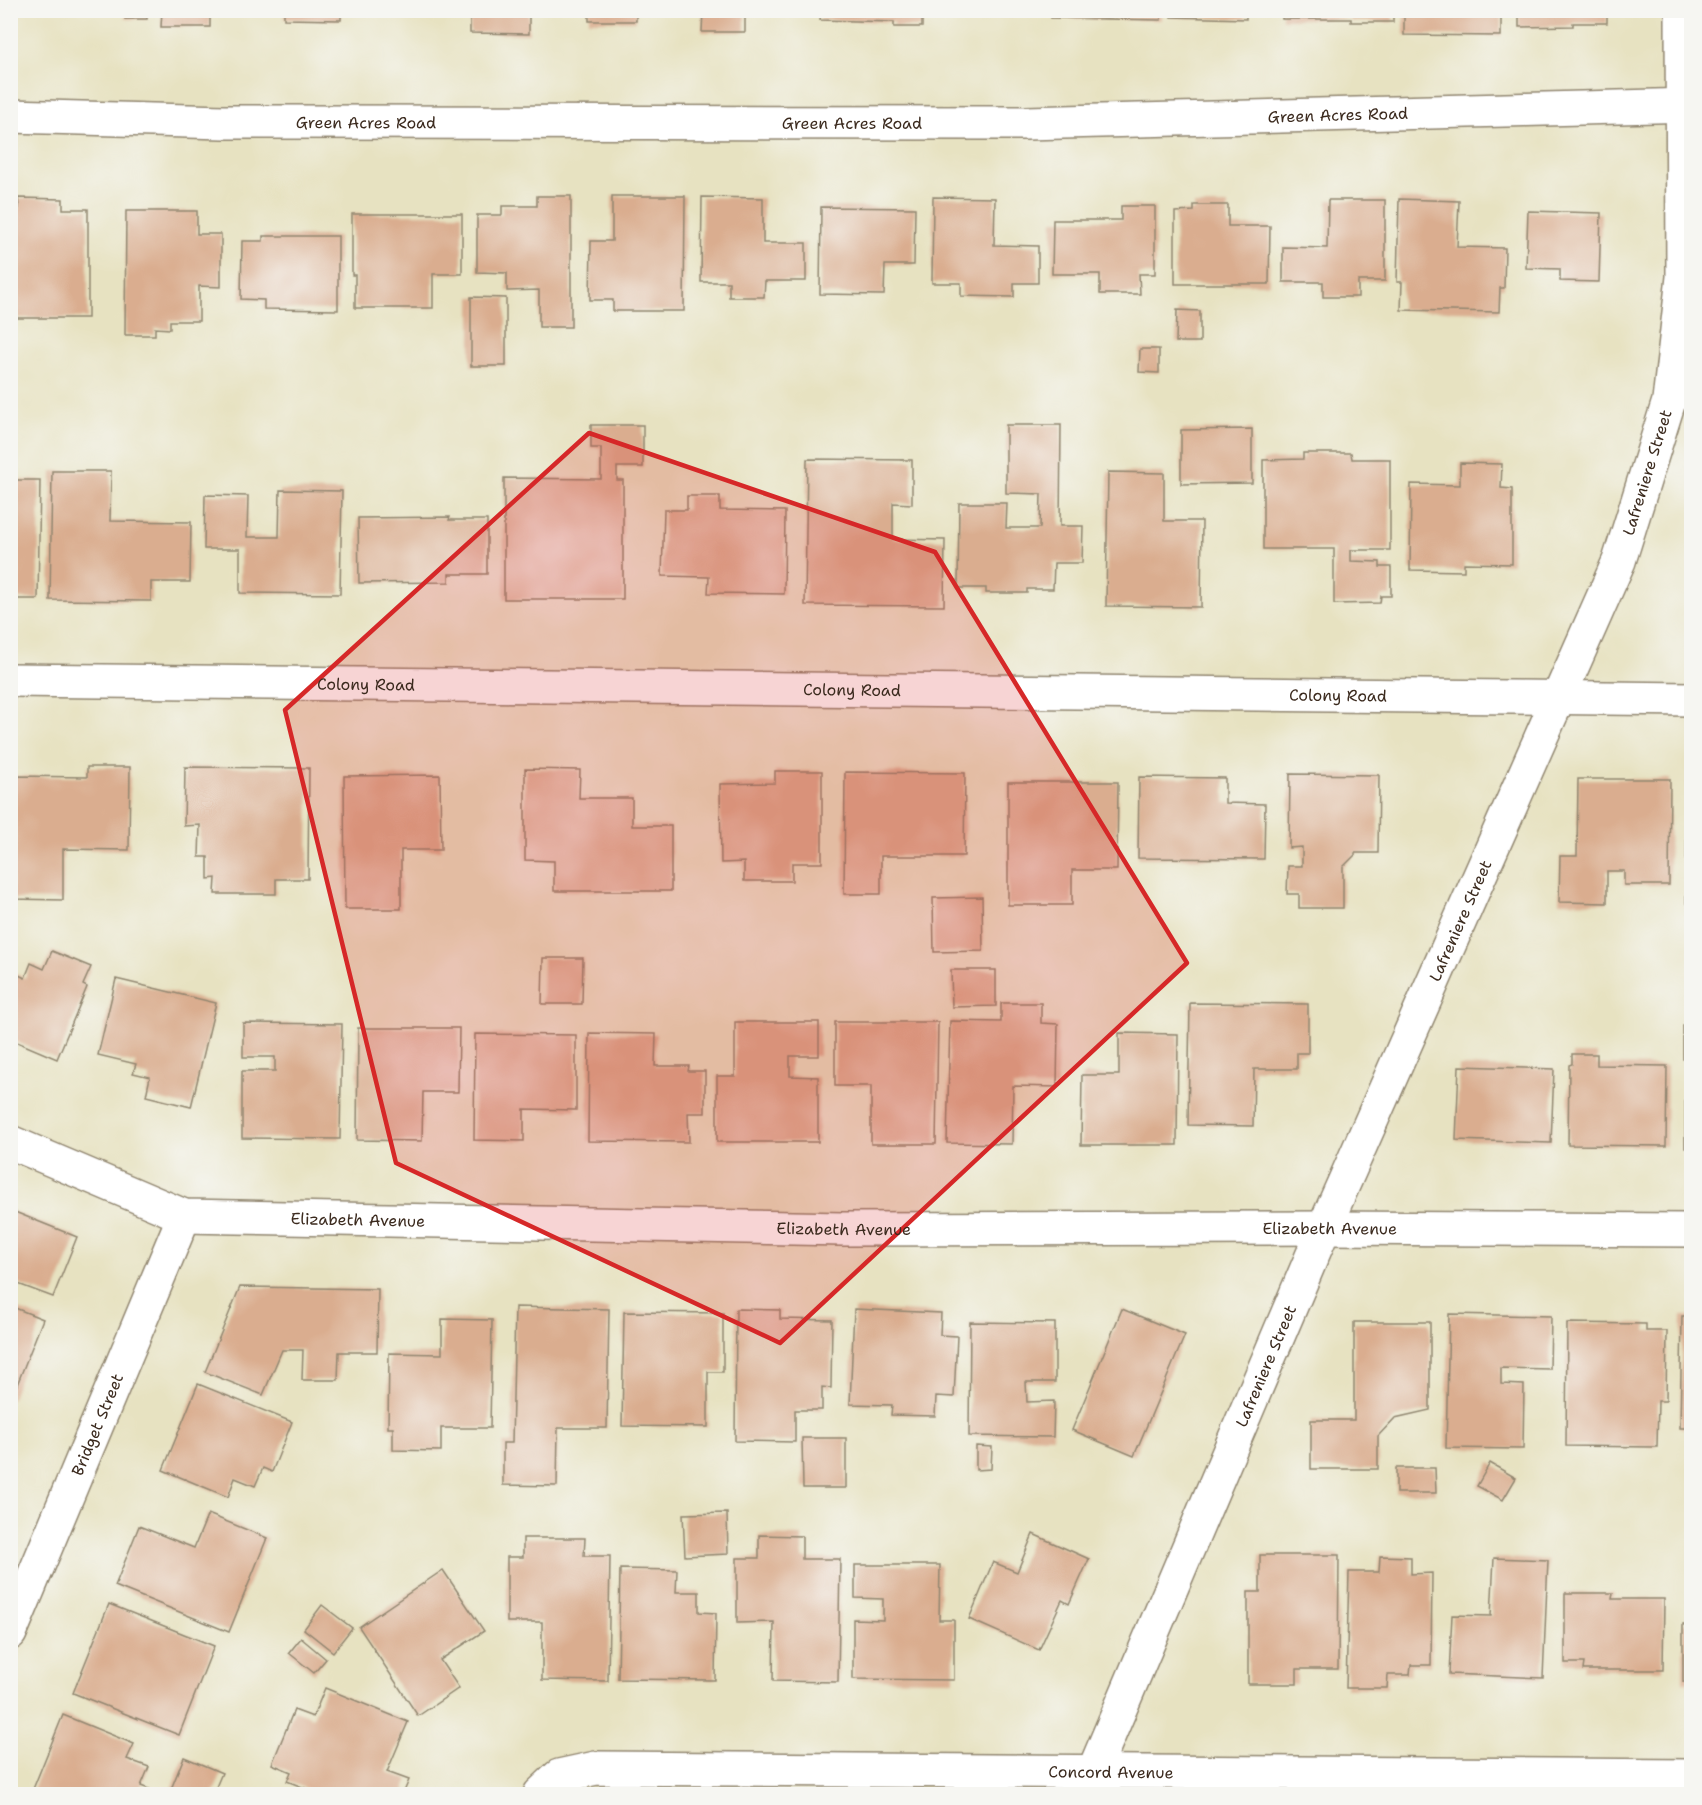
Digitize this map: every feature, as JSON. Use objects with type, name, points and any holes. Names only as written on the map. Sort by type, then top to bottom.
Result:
[{"type":"street","name":"Lafreniere Street","points":[[1089,1783],[1324,1228],[1619,561],[1669,400],[1683,277],[1687,104],[1682,10]]},
{"type":"street","name":"Green Acres Road","points":[[10,116],[224,122],[1026,123],[1687,104]]},
{"type":"street","name":"Colony Road","points":[[10,680],[1692,699]]},
{"type":"street","name":"Elizabeth Avenue","points":[[10,1142],[184,1216],[843,1228],[1692,1230]]},
{"type":"street","name":"Bridget Street","points":[[10,1633],[184,1216]]},
{"type":"street","name":"Concord Avenue","points":[[540,1794],[560,1776],[596,1768],[1089,1783],[1692,1776]]},
{"type":"highlighted area","points":[[589,433],[935,552],[1187,963],[780,1343],[396,1163],[285,710]]},
{"type":"building","points":[[125,10],[147,10],[147,19],[125,19]]},
{"type":"building","points":[[162,10],[210,10],[210,27],[161,27]]},
{"type":"building","points":[[284,10],[341,10],[341,20],[284,19]]},
{"type":"building","points":[[360,10],[450,10],[450,15],[360,14]]},
{"type":"building","points":[[470,10],[529,10],[529,34],[470,33]]},
{"type":"building","points":[[589,10],[636,10],[636,21],[589,21]]},
{"type":"building","points":[[703,10],[745,10],[745,32],[702,32]]},
{"type":"building","points":[[821,10],[922,10],[922,27],[894,27],[894,22],[820,20]]},
{"type":"building","points":[[942,10],[1013,10],[1013,17],[942,16]]},
{"type":"building","points":[[1051,10],[1161,10],[1161,20],[1051,18]]},
{"type":"building","points":[[1171,10],[1246,10],[1246,19],[1171,17]]},
{"type":"building","points":[[1282,10],[1393,10],[1393,22],[1351,22],[1351,19],[1282,19]]},
{"type":"building","points":[[1404,10],[1501,10],[1501,36],[1404,35]]},
{"type":"building","points":[[1519,10],[1607,10],[1607,23],[1519,27]]},
{"type":"building","points":[[537,196],[571,196],[571,327],[539,327],[539,290],[507,291],[507,273],[477,272],[477,215],[502,215],[502,206],[537,206]]},
{"type":"building","points":[[612,196],[685,196],[684,311],[613,311],[613,300],[590,300],[591,241],[612,241]]},
{"type":"building","points":[[702,197],[763,198],[763,243],[806,243],[806,281],[765,281],[764,297],[729,297],[729,282],[701,282]]},
{"type":"building","points":[[933,197],[995,198],[994,245],[1038,246],[1038,283],[1014,283],[1014,297],[961,296],[961,283],[932,283]]},
{"type":"building","points":[[18,198],[63,199],[63,209],[88,209],[88,318],[10,318],[10,208],[19,208]]},
{"type":"building","points":[[1399,199],[1459,201],[1457,247],[1505,248],[1504,288],[1500,288],[1499,312],[1401,310],[1402,282],[1397,282]]},
{"type":"building","points":[[1328,200],[1385,200],[1385,281],[1358,281],[1358,297],[1323,297],[1323,282],[1283,282],[1283,247],[1327,248]]},
{"type":"building","points":[[1194,205],[1228,205],[1228,226],[1270,226],[1269,284],[1175,284],[1175,212],[1194,211]]},
{"type":"building","points":[[1121,206],[1155,206],[1155,274],[1139,274],[1140,294],[1100,294],[1100,274],[1052,274],[1053,220],[1121,220]]},
{"type":"building","points":[[821,207],[915,208],[914,265],[885,265],[884,295],[820,294]]},
{"type":"building","points":[[126,211],[197,211],[197,234],[221,234],[221,287],[199,286],[199,321],[170,321],[170,329],[155,328],[155,335],[125,335]]},
{"type":"building","points":[[1528,211],[1601,213],[1599,282],[1560,281],[1560,269],[1526,268]]},
{"type":"building","points":[[352,214],[462,214],[462,274],[433,274],[433,308],[355,308],[355,275],[352,275]]},
{"type":"building","points":[[263,236],[338,236],[338,310],[264,309],[264,300],[241,299],[242,241],[263,241]]},
{"type":"building","points":[[471,297],[506,298],[506,366],[471,366]]},
{"type":"building","points":[[1177,310],[1200,311],[1200,342],[1176,342]]},
{"type":"building","points":[[1140,349],[1159,349],[1159,373],[1139,372]]},
{"type":"building","points":[[591,425],[643,425],[643,467],[617,467],[617,480],[623,480],[623,599],[504,599],[504,478],[601,479],[601,448],[591,448]]},
{"type":"building","points":[[1006,425],[1061,425],[1060,526],[1083,526],[1082,563],[1054,563],[1053,589],[1027,589],[1027,593],[986,593],[986,588],[958,588],[959,503],[1007,503],[1006,528],[1040,528],[1041,494],[1006,493]]},
{"type":"building","points":[[1252,429],[1252,483],[1181,484],[1181,430]]},
{"type":"building","points":[[1303,453],[1351,453],[1352,459],[1390,459],[1390,550],[1351,550],[1351,561],[1380,562],[1380,567],[1391,567],[1391,596],[1381,596],[1380,603],[1334,604],[1334,549],[1263,549],[1263,460],[1303,459]]},
{"type":"building","points":[[807,459],[912,460],[912,504],[893,503],[893,539],[945,540],[944,606],[805,605]]},
{"type":"building","points":[[1460,463],[1502,464],[1501,488],[1512,489],[1512,564],[1464,563],[1464,571],[1410,570],[1411,484],[1460,485]]},
{"type":"building","points":[[52,471],[111,471],[110,521],[191,522],[190,582],[151,582],[151,601],[50,600]]},
{"type":"building","points":[[1108,472],[1164,473],[1164,521],[1202,521],[1201,607],[1106,606]]},
{"type":"building","points":[[10,480],[40,480],[38,599],[10,599]]},
{"type":"building","points":[[280,490],[342,491],[340,594],[240,593],[240,549],[204,549],[205,495],[248,496],[247,537],[279,537]]},
{"type":"building","points":[[687,496],[720,496],[720,510],[785,511],[784,594],[708,593],[709,577],[662,576],[664,510],[687,510]]},
{"type":"building","points":[[450,517],[449,520],[487,520],[487,574],[449,574],[449,582],[359,583],[358,518]]},
{"type":"building","points":[[87,767],[130,767],[129,850],[63,849],[63,900],[12,899],[14,776],[87,777]]},
{"type":"building","points":[[185,767],[309,768],[308,879],[276,879],[276,894],[215,894],[216,878],[208,879],[208,857],[199,857],[200,825],[184,826]]},
{"type":"building","points":[[525,769],[580,770],[579,798],[632,798],[632,826],[671,826],[671,891],[554,891],[554,861],[525,860]]},
{"type":"building","points":[[775,771],[822,771],[822,863],[792,863],[792,881],[744,881],[744,862],[721,863],[720,784],[775,783]]},
{"type":"building","points":[[845,772],[965,773],[964,856],[881,856],[881,894],[844,894]]},
{"type":"building","points":[[1290,774],[1379,775],[1378,853],[1355,853],[1343,867],[1343,908],[1299,908],[1299,894],[1287,894],[1288,866],[1302,866],[1302,847],[1289,848]]},
{"type":"building","points":[[440,775],[441,850],[401,850],[401,909],[345,909],[344,776]]},
{"type":"building","points":[[1139,777],[1225,778],[1225,803],[1265,804],[1264,859],[1138,858]]},
{"type":"building","points":[[1578,779],[1670,779],[1669,885],[1624,885],[1624,871],[1607,871],[1607,903],[1559,902],[1560,856],[1577,856]]},
{"type":"building","points":[[1687,781],[1692,781],[1692,904],[1686,903]]},
{"type":"building","points":[[1008,782],[1118,782],[1117,870],[1072,870],[1072,905],[1008,905]]},
{"type":"building","points":[[982,897],[983,951],[934,952],[933,898]]},
{"type":"building","points":[[52,951],[91,967],[83,985],[87,987],[57,1059],[10,1039],[10,971],[25,978],[31,963],[44,969]]},
{"type":"building","points":[[543,958],[583,958],[582,1004],[542,1004]]},
{"type":"building","points":[[951,970],[996,970],[996,1006],[952,1007]]},
{"type":"building","points":[[116,979],[216,1003],[191,1107],[146,1096],[150,1077],[133,1073],[136,1064],[98,1055]]},
{"type":"building","points":[[1001,1003],[1041,1003],[1041,1023],[1058,1024],[1057,1087],[1013,1086],[1012,1144],[947,1143],[950,1021],[1001,1022]]},
{"type":"building","points":[[1190,1003],[1308,1004],[1308,1053],[1297,1053],[1297,1069],[1254,1069],[1253,1126],[1188,1125]]},
{"type":"building","points":[[735,1022],[819,1022],[819,1056],[790,1056],[790,1076],[818,1077],[818,1142],[717,1142],[717,1076],[735,1076]]},
{"type":"building","points":[[835,1022],[938,1022],[936,1144],[871,1144],[871,1086],[835,1086]]},
{"type":"building","points":[[243,1023],[342,1024],[340,1139],[242,1138],[242,1071],[275,1071],[275,1057],[243,1057]]},
{"type":"building","points":[[1683,1026],[1692,1026],[1692,1059],[1683,1059]]},
{"type":"building","points":[[358,1028],[459,1028],[458,1092],[423,1092],[422,1141],[357,1140]]},
{"type":"building","points":[[589,1033],[656,1034],[655,1066],[689,1066],[688,1071],[705,1071],[705,1113],[688,1113],[689,1142],[588,1141]]},
{"type":"building","points":[[1119,1033],[1178,1034],[1177,1145],[1081,1145],[1082,1075],[1119,1075]]},
{"type":"building","points":[[475,1034],[576,1035],[576,1110],[524,1109],[524,1141],[474,1140]]},
{"type":"building","points":[[1572,1054],[1597,1054],[1597,1065],[1667,1066],[1666,1146],[1568,1145],[1569,1065],[1572,1064]]},
{"type":"building","points":[[1459,1066],[1554,1069],[1551,1143],[1456,1140]]},
{"type":"building","points":[[1685,1077],[1692,1078],[1692,1148],[1685,1148]]},
{"type":"building","points":[[10,1210],[77,1237],[53,1297],[10,1281]]},
{"type":"building","points":[[240,1287],[378,1289],[377,1352],[339,1352],[338,1380],[302,1380],[303,1350],[282,1350],[263,1395],[205,1372]]},
{"type":"building","points":[[10,1306],[43,1319],[11,1400],[10,1400]]},
{"type":"building","points":[[515,1307],[609,1309],[607,1428],[558,1428],[557,1486],[503,1485],[503,1443],[512,1443]]},
{"type":"building","points":[[736,1309],[780,1310],[780,1319],[832,1320],[831,1388],[822,1387],[822,1410],[795,1410],[795,1442],[735,1441]]},
{"type":"building","points":[[854,1309],[941,1313],[940,1335],[957,1336],[954,1397],[936,1396],[935,1416],[891,1415],[892,1405],[850,1404]]},
{"type":"building","points":[[1122,1309],[1185,1335],[1134,1456],[1072,1430]]},
{"type":"building","points":[[624,1312],[723,1313],[723,1372],[708,1372],[708,1427],[622,1426]]},
{"type":"building","points":[[1449,1314],[1551,1316],[1550,1369],[1501,1368],[1501,1384],[1524,1385],[1523,1449],[1446,1448]]},
{"type":"building","points":[[1682,1316],[1692,1316],[1692,1428],[1680,1428]]},
{"type":"building","points":[[442,1319],[492,1320],[490,1428],[441,1428],[441,1451],[393,1450],[393,1428],[388,1428],[389,1353],[442,1354]]},
{"type":"building","points":[[970,1322],[1055,1323],[1055,1382],[1026,1382],[1027,1402],[1054,1401],[1053,1437],[969,1436]]},
{"type":"building","points":[[1354,1322],[1430,1322],[1430,1410],[1395,1418],[1378,1436],[1378,1469],[1311,1469],[1311,1420],[1354,1420]]},
{"type":"building","points":[[1567,1323],[1646,1324],[1646,1331],[1667,1331],[1666,1401],[1658,1401],[1657,1447],[1566,1446]]},
{"type":"building","points":[[198,1384],[292,1422],[272,1472],[263,1468],[255,1486],[235,1478],[228,1497],[163,1470]]},
{"type":"building","points":[[802,1438],[846,1438],[846,1488],[803,1488]]},
{"type":"building","points":[[976,1446],[992,1447],[991,1469],[976,1470]]},
{"type":"building","points":[[1490,1463],[1516,1478],[1503,1500],[1477,1486]]},
{"type":"building","points":[[1396,1468],[1435,1468],[1436,1493],[1396,1493]]},
{"type":"building","points":[[727,1513],[728,1554],[685,1556],[683,1514]]},
{"type":"building","points":[[208,1514],[267,1538],[229,1632],[115,1586],[139,1526],[194,1548]]},
{"type":"building","points":[[1033,1534],[1089,1559],[1069,1604],[1062,1600],[1039,1650],[969,1619],[993,1562],[1017,1572]]},
{"type":"building","points":[[759,1535],[802,1536],[802,1559],[840,1559],[838,1682],[773,1681],[774,1622],[737,1623],[737,1558],[759,1558]]},
{"type":"building","points":[[523,1538],[585,1538],[584,1556],[610,1556],[608,1681],[542,1680],[542,1622],[507,1622],[507,1557],[523,1557]]},
{"type":"building","points":[[1260,1555],[1339,1555],[1338,1669],[1297,1669],[1297,1684],[1248,1684],[1248,1592],[1260,1592]]},
{"type":"building","points":[[1380,1556],[1411,1557],[1411,1574],[1432,1573],[1431,1665],[1411,1665],[1410,1675],[1388,1675],[1387,1688],[1346,1688],[1349,1572],[1379,1572]]},
{"type":"building","points":[[1494,1558],[1548,1560],[1543,1678],[1449,1674],[1452,1615],[1491,1616]]},
{"type":"building","points":[[855,1565],[940,1565],[939,1620],[954,1620],[954,1680],[853,1679],[853,1619],[883,1620],[883,1599],[855,1598]]},
{"type":"building","points":[[620,1569],[677,1570],[676,1592],[699,1592],[699,1612],[716,1613],[715,1680],[618,1679]]},
{"type":"building","points":[[443,1570],[484,1631],[440,1660],[459,1688],[418,1716],[359,1627]]},
{"type":"building","points":[[1565,1593],[1613,1593],[1612,1599],[1664,1599],[1663,1670],[1583,1670],[1584,1663],[1565,1663]]},
{"type":"building","points":[[109,1604],[214,1646],[179,1735],[73,1693]]},
{"type":"building","points":[[322,1605],[352,1628],[333,1652],[304,1629]]},
{"type":"building","points":[[1683,1624],[1692,1624],[1692,1683],[1683,1682]]},
{"type":"building","points":[[301,1638],[326,1659],[314,1673],[289,1653]]},
{"type":"building","points":[[325,1688],[408,1722],[387,1772],[409,1780],[403,1794],[320,1794],[287,1781],[291,1772],[272,1764],[294,1710],[313,1717]]},
{"type":"building","points":[[63,1715],[134,1744],[127,1759],[149,1767],[141,1786],[162,1794],[31,1794]]},
{"type":"building","points":[[184,1757],[222,1773],[213,1794],[169,1794]]}]
